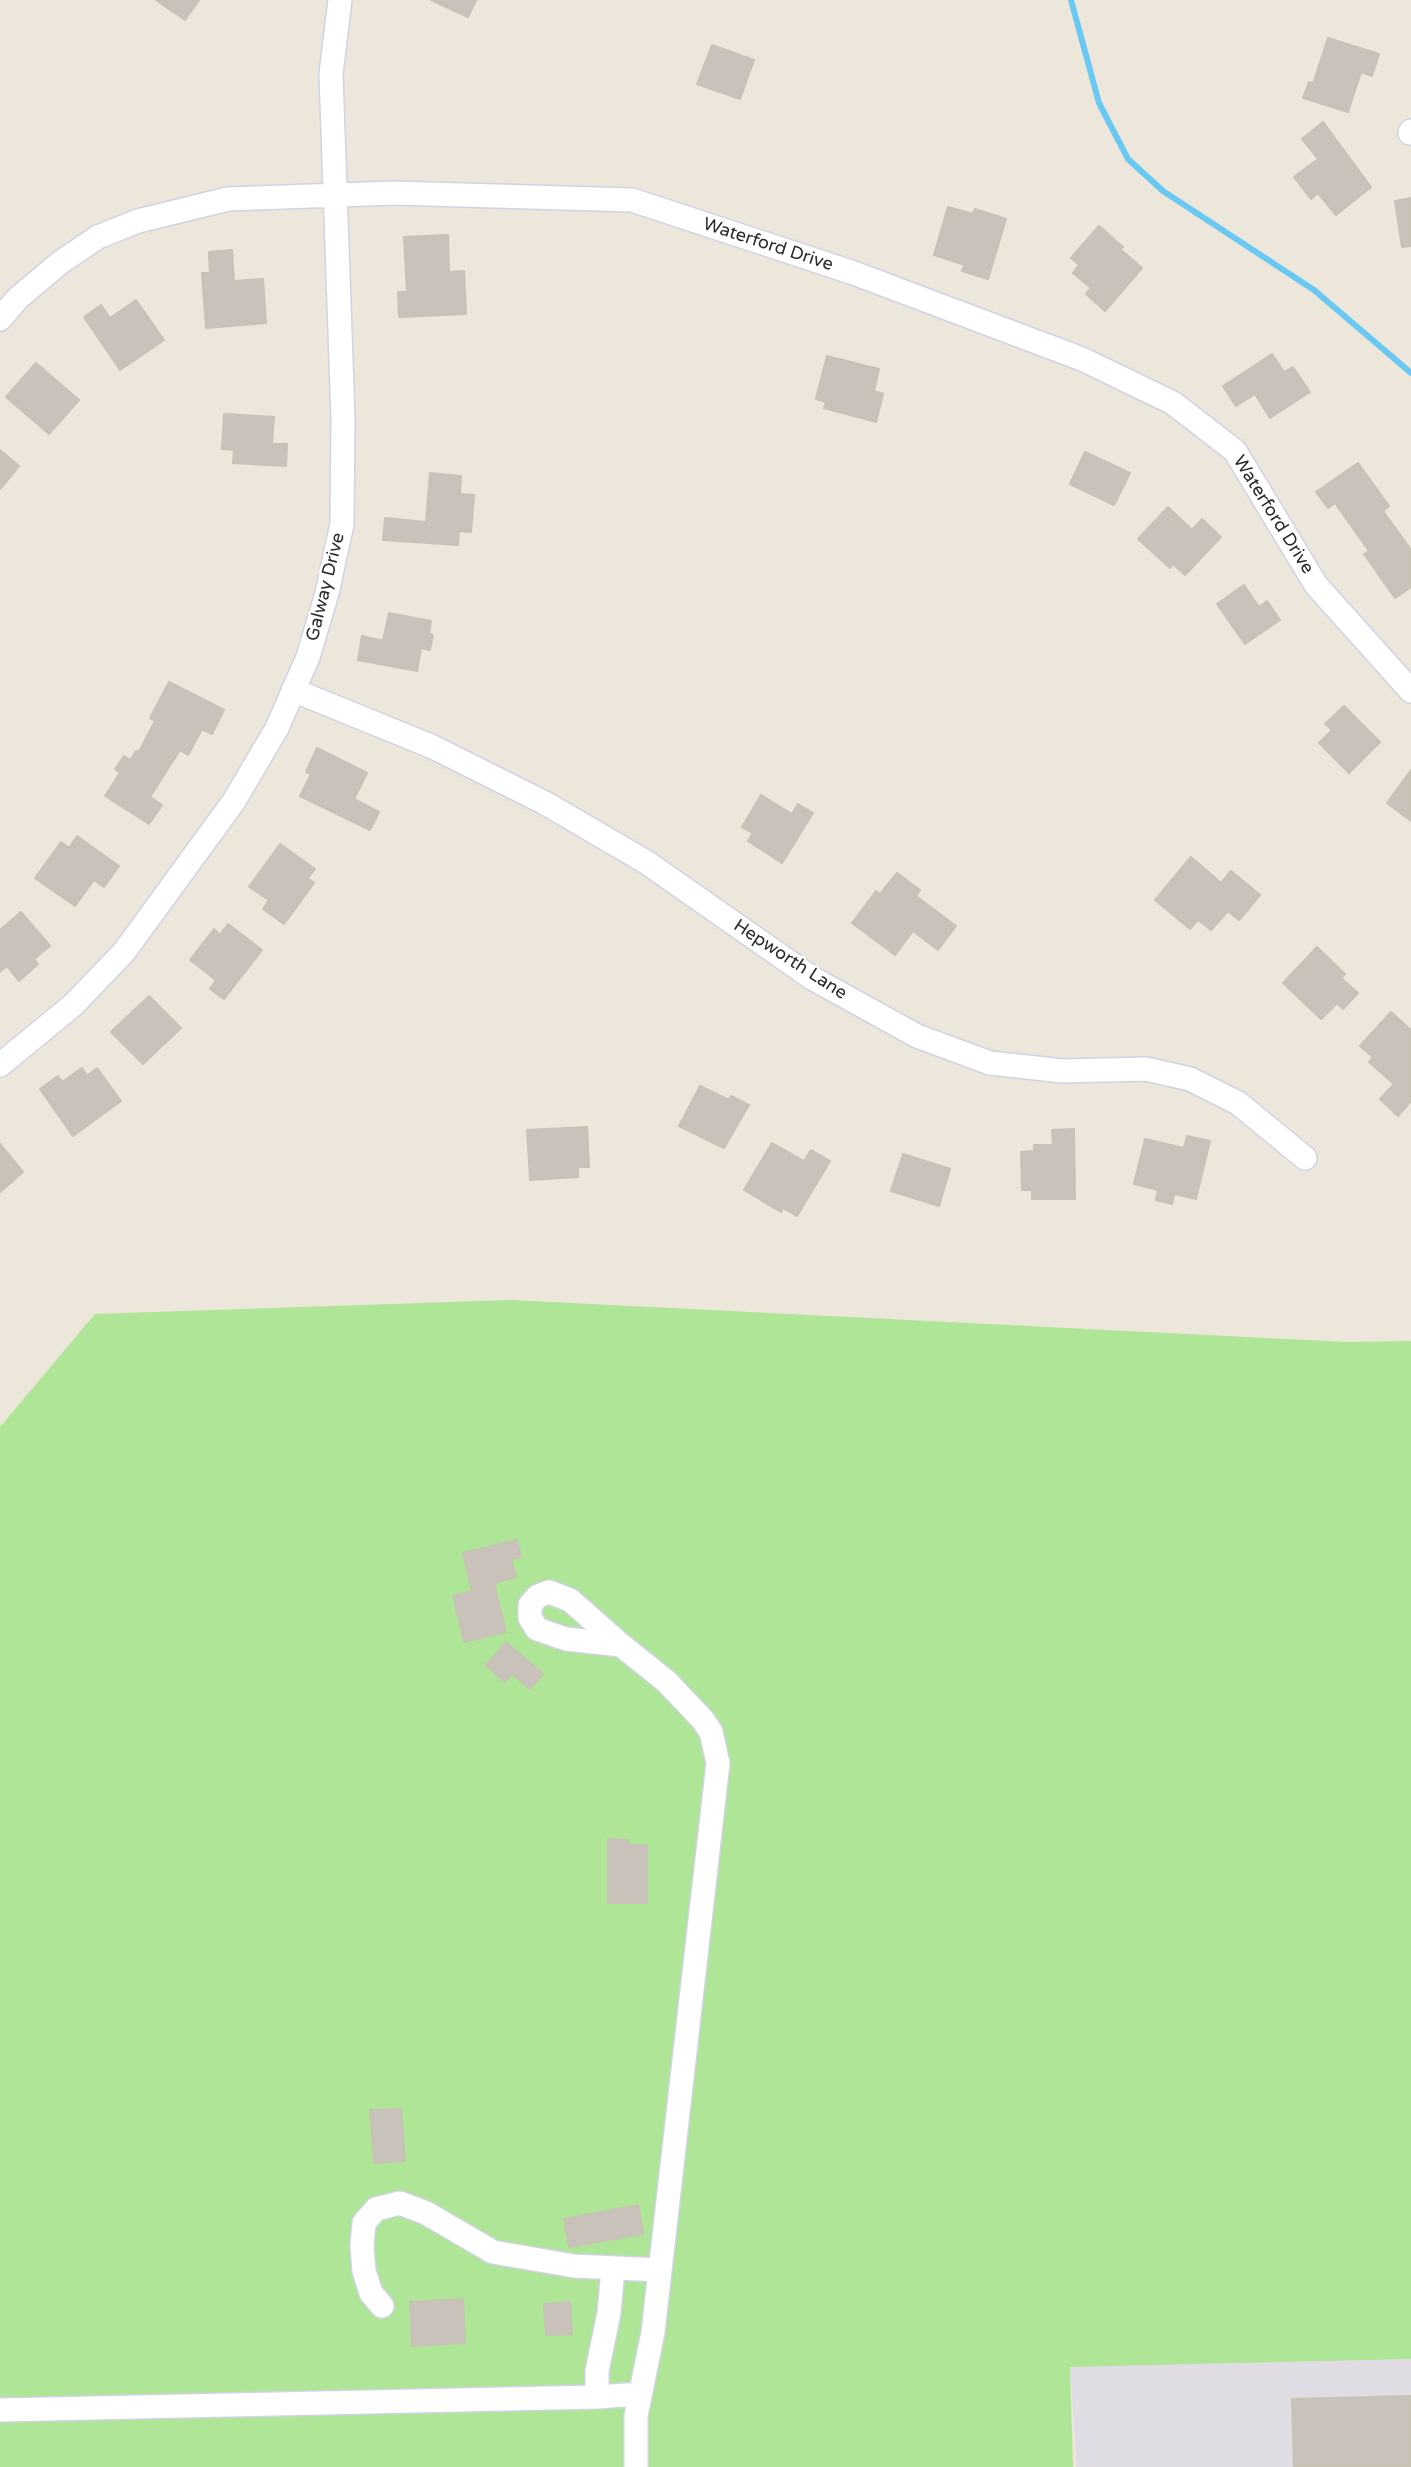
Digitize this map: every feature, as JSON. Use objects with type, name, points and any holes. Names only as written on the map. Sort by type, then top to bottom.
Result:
[{"type":"street","name":"Galway Drive","points":[[0,1065],[72,1005],[124,952],[234,801],[277,728],[308,657],[327,593],[342,523],[344,418],[331,74],[340,0]]},
{"type":"street","name":"Waterford Drive","points":[[0,319],[18,298],[61,262],[98,237],[138,221],[229,198],[394,193],[632,200],[851,272],[1082,359],[1173,403],[1235,452],[1316,585],[1411,691]]},
{"type":"street","name":"Hepworth Lane","points":[[293,690],[433,747],[545,803],[646,862],[812,978],[917,1035],[990,1063],[1063,1071],[1146,1069],[1190,1079],[1238,1103],[1305,1158]]},
{"type":"street","points":[[621,1646],[667,1682],[703,1720],[710,1732],[718,1763],[653,2332],[640,2393],[635,2437],[636,2467]]},
{"type":"street","points":[[382,2306],[372,2293],[364,2271],[362,2246],[365,2223],[376,2209],[400,2203],[426,2213],[493,2252],[574,2266],[659,2270]]},
{"type":"street","points":[[597,2397],[597,2371],[609,2313],[613,2269]]},
{"type":"street","points":[[0,2410],[597,2397],[640,2393]]},
{"type":"shaded area","points":[[1411,2359],[1411,2467],[1077,2467],[1070,2367]]},
{"type":"green space","points":[[511,1300],[1346,1342],[1411,1341],[1411,2359],[1070,2367],[1073,2467],[0,2467],[0,1427],[95,1314]]},
{"type":"building","points":[[156,0],[199,0],[185,20]]},
{"type":"building","points":[[431,0],[476,0],[468,17]]},
{"type":"building","points":[[1328,38],[1379,54],[1372,76],[1361,72],[1348,112],[1303,98],[1309,82],[1313,84]]},
{"type":"building","points":[[712,45],[754,60],[740,99],[697,84]]},
{"type":"building","points":[[1323,122],[1371,187],[1336,215],[1318,193],[1311,199],[1294,177],[1318,159],[1302,139]]},
{"type":"building","points":[[1411,198],[1411,246],[1402,247],[1395,201]]},
{"type":"building","points":[[948,207],[973,214],[975,209],[1006,219],[988,279],[962,271],[965,265],[934,255]]},
{"type":"building","points":[[1099,226],[1142,268],[1105,311],[1086,294],[1091,288],[1073,273],[1079,265],[1071,258]]},
{"type":"building","points":[[448,235],[449,272],[464,271],[466,314],[399,317],[398,292],[407,292],[404,237]]},
{"type":"building","points":[[232,250],[234,281],[263,279],[266,323],[206,328],[202,273],[210,273],[209,252]]},
{"type":"building","points":[[136,300],[164,340],[120,370],[84,317],[101,305],[110,318]]},
{"type":"building","points":[[1272,354],[1284,372],[1293,367],[1310,392],[1270,418],[1255,394],[1236,406],[1223,386]]},
{"type":"building","points":[[827,356],[879,369],[874,391],[883,394],[876,422],[824,408],[826,402],[816,399]]},
{"type":"building","points":[[36,363],[79,400],[49,434],[6,397]]},
{"type":"building","points":[[224,414],[274,417],[272,444],[287,444],[286,466],[233,463],[234,450],[222,449]]},
{"type":"building","points":[[0,450],[19,466],[0,489]]},
{"type":"building","points":[[1085,452],[1130,473],[1114,505],[1070,484]]},
{"type":"building","points":[[1358,463],[1389,506],[1383,511],[1411,550],[1411,587],[1395,598],[1364,554],[1369,551],[1335,503],[1328,508],[1316,492]]},
{"type":"building","points":[[430,473],[461,476],[460,494],[474,495],[471,532],[459,531],[458,545],[383,540],[385,518],[426,522]]},
{"type":"building","points":[[1168,507],[1192,530],[1202,519],[1221,537],[1185,575],[1173,564],[1170,568],[1138,539]]},
{"type":"building","points":[[1244,585],[1259,607],[1267,601],[1280,620],[1245,644],[1217,604]]},
{"type":"building","points":[[389,613],[431,621],[429,634],[433,635],[430,650],[421,648],[417,671],[358,660],[362,636],[383,641]]},
{"type":"building","points":[[169,682],[224,710],[212,734],[202,729],[188,755],[180,750],[150,797],[162,805],[149,824],[105,796],[120,773],[115,769],[124,756],[130,760],[136,751],[139,752],[155,721],[150,718]]},
{"type":"building","points":[[1344,706],[1380,742],[1349,773],[1319,743],[1332,730],[1325,724]]},
{"type":"building","points":[[317,748],[367,773],[354,799],[379,812],[370,830],[300,796],[311,774],[306,772]]},
{"type":"building","points":[[1411,770],[1411,821],[1387,803]]},
{"type":"building","points":[[761,795],[792,814],[798,804],[813,813],[782,863],[748,841],[753,833],[742,827]]},
{"type":"building","points":[[77,836],[119,866],[104,887],[94,880],[75,906],[35,878],[61,842],[69,848]]},
{"type":"building","points":[[280,844],[315,869],[308,878],[314,883],[284,924],[263,909],[269,900],[249,887]]},
{"type":"building","points":[[1191,857],[1221,883],[1231,871],[1260,895],[1239,920],[1228,911],[1211,930],[1198,920],[1190,929],[1155,900]]},
{"type":"building","points":[[897,873],[920,890],[916,896],[956,926],[938,950],[913,931],[895,955],[852,923],[876,891],[880,894]]},
{"type":"building","points":[[21,912],[50,946],[34,959],[38,964],[19,981],[7,966],[0,972],[0,930]]},
{"type":"building","points":[[228,924],[262,950],[224,999],[210,989],[216,980],[190,960],[214,929],[220,935]]},
{"type":"building","points":[[1317,947],[1345,974],[1341,978],[1358,993],[1343,1009],[1337,1003],[1321,1019],[1283,983]]},
{"type":"building","points":[[149,996],[181,1028],[143,1064],[111,1032]]},
{"type":"building","points":[[1391,1012],[1411,1030],[1411,1101],[1398,1116],[1380,1099],[1394,1084],[1369,1062],[1373,1057],[1360,1046]]},
{"type":"building","points":[[82,1068],[87,1076],[97,1068],[121,1101],[73,1136],[40,1089],[58,1076],[62,1082]]},
{"type":"building","points":[[700,1086],[729,1100],[731,1096],[749,1105],[724,1148],[679,1126]]},
{"type":"building","points":[[587,1127],[589,1167],[578,1167],[578,1177],[530,1180],[527,1130]]},
{"type":"building","points":[[1074,1129],[1075,1199],[1032,1199],[1032,1190],[1022,1190],[1021,1152],[1034,1151],[1034,1145],[1053,1145],[1052,1130]]},
{"type":"building","points":[[1187,1136],[1210,1141],[1196,1199],[1174,1194],[1172,1204],[1156,1200],[1158,1190],[1134,1184],[1145,1139],[1184,1148]]},
{"type":"building","points":[[772,1143],[804,1161],[811,1150],[830,1161],[797,1216],[783,1208],[781,1212],[744,1190]]},
{"type":"building","points":[[0,1144],[23,1172],[0,1192]]},
{"type":"building","points":[[903,1154],[950,1169],[939,1206],[891,1191]]},
{"type":"building","points":[[517,1540],[521,1557],[511,1559],[516,1577],[494,1583],[506,1632],[464,1642],[453,1596],[472,1591],[463,1553]]},
{"type":"building","points":[[506,1642],[543,1674],[530,1689],[512,1674],[505,1682],[486,1665]]},
{"type":"building","points":[[608,1839],[628,1840],[628,1845],[647,1845],[647,1903],[608,1903]]},
{"type":"building","points":[[401,2109],[405,2161],[374,2163],[370,2110]]},
{"type":"building","points":[[638,2205],[643,2234],[569,2247],[564,2219]]},
{"type":"building","points":[[463,2299],[465,2343],[412,2346],[410,2302]]},
{"type":"building","points":[[570,2302],[572,2334],[546,2335],[544,2304]]},
{"type":"building","points":[[1411,2396],[1411,2467],[1294,2467],[1292,2399]]},
{"type":"waterway","points":[[1071,0],[1099,103],[1128,159],[1163,191],[1314,290],[1411,373]]}]
